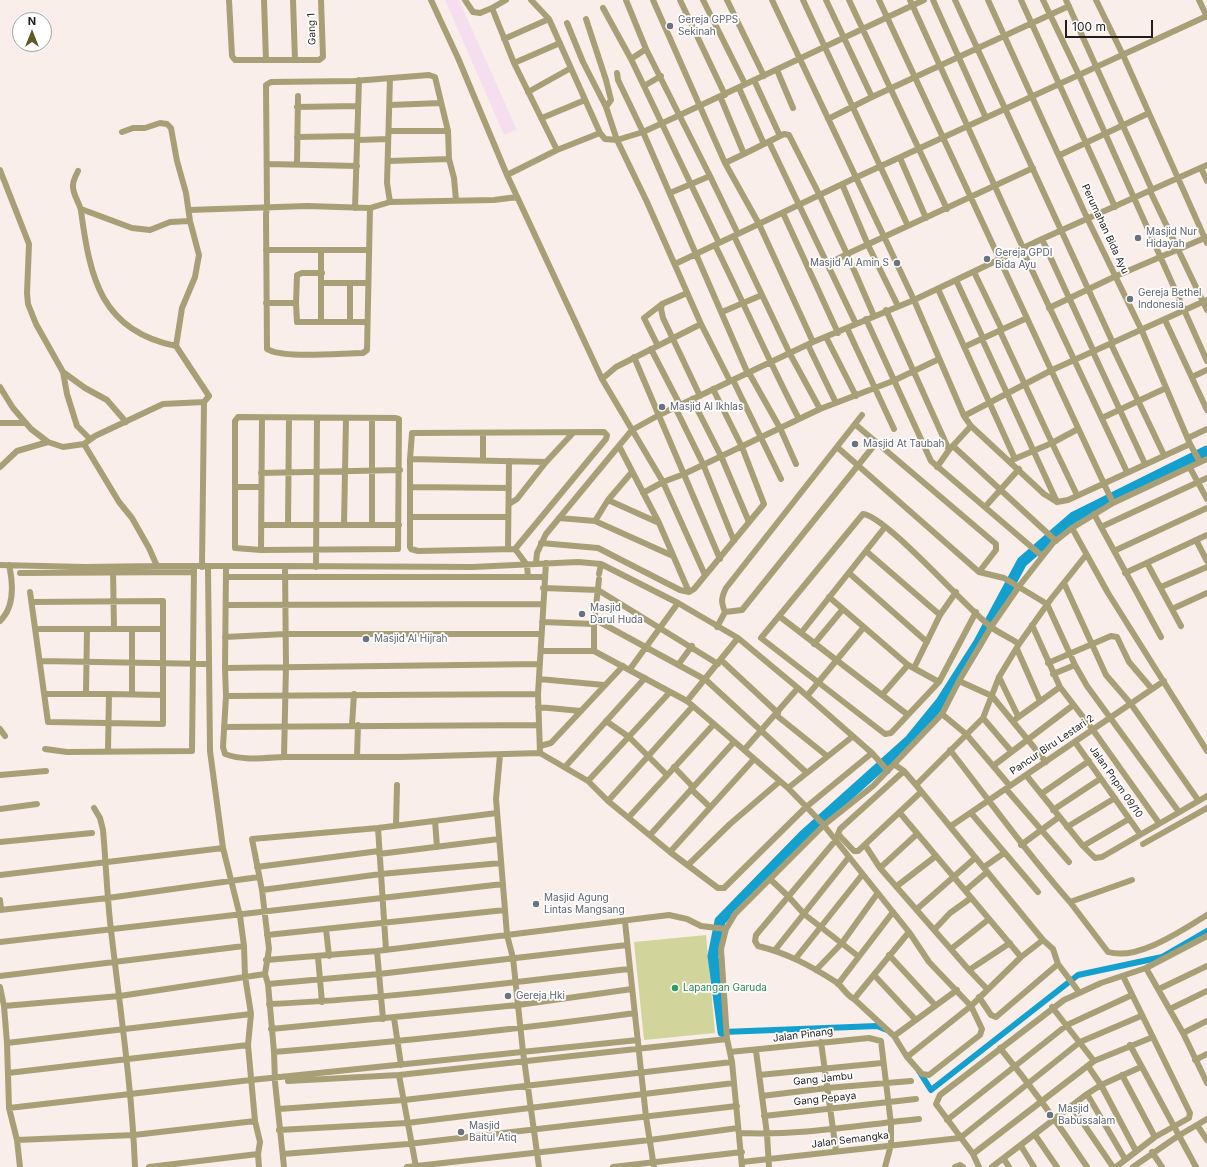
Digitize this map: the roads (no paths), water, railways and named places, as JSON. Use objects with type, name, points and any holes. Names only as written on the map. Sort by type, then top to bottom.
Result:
[{"type":"street","points":[[229,0],[232,56],[235,60],[295,60],[293,0]]},
{"type":"street","points":[[264,0],[266,60]]},
{"type":"street","name":"Gang 1","points":[[295,60],[319,60],[323,57],[321,0]]},
{"type":"street","points":[[430,0],[458,58],[507,175],[602,379],[664,482],[705,575]]},
{"type":"street","points":[[465,0],[473,12],[480,13],[506,0]]},
{"type":"street","points":[[531,0],[549,19],[600,132],[605,139],[617,140],[643,132],[680,116],[842,37],[887,17],[911,3],[924,0]]},
{"type":"street","points":[[626,0],[646,49],[710,176],[762,295],[790,354],[820,409]]},
{"type":"street","points":[[653,0],[725,163],[759,224],[836,403]]},
{"type":"street","points":[[680,0],[723,96],[744,154]]},
{"type":"street","points":[[703,0],[746,84]]},
{"type":"street","points":[[727,0],[764,76]]},
{"type":"street","points":[[772,0],[914,300],[964,416],[971,426],[1012,460],[1044,494],[1056,502],[1063,502],[1077,496],[1164,455],[1207,429]]},
{"type":"street","points":[[803,0],[823,47],[882,167],[908,226]]},
{"type":"street","points":[[826,0],[842,37],[872,97]]},
{"type":"street","points":[[849,0],[892,88],[947,209]]},
{"type":"street","points":[[879,0],[916,76],[999,260],[1112,500]]},
{"type":"street","points":[[933,0],[986,118]]},
{"type":"street","points":[[955,0],[1033,168],[1060,232],[1088,289],[1164,455]]},
{"type":"street","name":"Perumahan Bida Ayu","points":[[988,0],[1060,155],[1088,220],[1142,331],[1189,441],[1198,458]]},
{"type":"street","points":[[1021,0],[1115,207]]},
{"type":"street","points":[[1043,0],[1079,75],[1104,134],[1207,361]]},
{"type":"street","points":[[1049,308],[1116,276],[1206,239],[1123,55],[1096,0]]},
{"type":"street","points":[[674,264],[820,196],[842,184],[882,167],[1207,16],[1199,0]]},
{"type":"street","points":[[911,3],[1049,308],[1128,472]]},
{"type":"street","points":[[828,119],[916,76],[1050,15],[1067,3],[1151,190],[1205,301],[1207,310]]},
{"type":"street","points":[[492,8],[514,63],[557,150]]},
{"type":"street","points":[[603,8],[631,59],[692,184],[769,364],[799,419]]},
{"type":"street","points":[[504,39],[549,19]]},
{"type":"street","points":[[586,19],[611,100],[606,107]]},
{"type":"street","points":[[567,22],[583,62],[606,107],[617,140],[701,324],[732,380],[781,479]]},
{"type":"street","points":[[514,63],[560,43]]},
{"type":"street","points":[[631,59],[646,49]]},
{"type":"street","points":[[528,92],[571,68]]},
{"type":"street","points":[[777,70],[793,108]]},
{"type":"street","points":[[617,73],[618,80],[643,132],[749,373],[780,428],[796,464]]},
{"type":"street","points":[[370,208],[366,322],[368,348],[363,353],[299,355],[273,353],[267,349],[266,214],[268,207],[268,164],[266,85],[271,82],[359,80],[430,75],[435,77],[448,131],[449,159],[454,178],[456,200]]},
{"type":"street","points":[[644,86],[660,76]]},
{"type":"street","points":[[390,78],[388,139],[389,161],[387,183],[390,202]]},
{"type":"street","points":[[355,208],[359,80]]},
{"type":"street","points":[[754,80],[780,136]]},
{"type":"street","points":[[739,88],[800,205],[856,324]]},
{"type":"street","points":[[297,164],[298,96]]},
{"type":"street","points":[[542,118],[585,100]]},
{"type":"street","points":[[390,105],[441,103]]},
{"type":"street","points":[[297,107],[357,106]]},
{"type":"street","points":[[1060,155],[1149,113]]},
{"type":"street","points":[[122,132],[133,128],[145,128],[160,123],[167,124],[171,128],[189,210],[190,221],[199,255],[194,277],[182,308],[176,346],[209,396],[204,402],[205,567],[210,751],[223,848],[240,916],[244,946],[245,976],[251,1014],[248,1045],[250,1080],[255,1120],[260,1142],[258,1154],[259,1167]]},
{"type":"street","points":[[389,131],[448,131]]},
{"type":"street","points":[[507,175],[557,150],[600,132]]},
{"type":"street","points":[[725,163],[784,134],[789,135],[820,196],[874,316]]},
{"type":"street","points":[[297,137],[388,139]]},
{"type":"street","points":[[900,158],[926,218]]},
{"type":"street","points":[[389,161],[449,159]]},
{"type":"street","points":[[268,164],[357,166]]},
{"type":"street","points":[[536,563],[537,553],[541,543],[559,518],[632,430],[659,415],[790,354],[810,343],[838,333],[886,310],[914,300],[1042,239],[1088,220],[1204,166],[1207,181]]},
{"type":"street","points":[[828,264],[1033,168]]},
{"type":"street","points":[[0,170],[29,244],[27,293],[31,314],[63,372],[67,394],[77,426],[90,439]]},
{"type":"street","points":[[78,171],[73,185],[81,209],[87,254],[96,285],[110,309],[136,332],[156,342],[176,346]]},
{"type":"street","points":[[670,193],[710,176]]},
{"type":"street","points":[[842,184],[868,244],[898,306]]},
{"type":"street","points":[[189,210],[307,206],[370,208],[390,202],[494,200],[517,197]]},
{"type":"street","points":[[81,209],[132,228],[150,230],[170,222],[190,221]]},
{"type":"street","points":[[783,213],[838,333]]},
{"type":"street","points":[[1042,239],[1145,464]]},
{"type":"street","points":[[266,250],[368,250]]},
{"type":"street","points":[[321,250],[321,322]]},
{"type":"street","points":[[974,272],[1077,496]]},
{"type":"street","points":[[322,273],[302,273],[297,275],[297,322],[366,322]]},
{"type":"street","points":[[956,280],[1056,502]]},
{"type":"street","points":[[322,283],[367,283]]},
{"type":"street","points":[[350,283],[350,322]]},
{"type":"street","points":[[938,289],[989,403],[1012,460]]},
{"type":"street","points":[[658,346],[644,318],[662,304],[687,293]]},
{"type":"street","points":[[722,312],[762,295]]},
{"type":"street","points":[[964,416],[1052,370],[1142,331],[1205,301]]},
{"type":"street","points":[[266,303],[296,303]]},
{"type":"street","points":[[662,304],[661,309],[663,318],[700,396]]},
{"type":"street","points":[[886,310],[912,372],[951,448],[1001,489],[1054,540]]},
{"type":"street","points":[[964,347],[1027,318]]},
{"type":"street","points":[[866,319],[893,382],[928,456],[937,467],[1038,552]]},
{"type":"street","points":[[1165,320],[1207,410]]},
{"type":"street","points":[[602,379],[616,367],[701,324]]},
{"type":"street","points":[[847,328],[874,389],[894,429]]},
{"type":"street","points":[[826,337],[856,396]]},
{"type":"street","points":[[651,350],[678,406],[734,541]]},
{"type":"street","points":[[634,357],[720,559]]},
{"type":"street","points":[[643,493],[820,409],[893,382],[939,359]]},
{"type":"street","points":[[1192,377],[1207,370]]},
{"type":"street","points":[[63,372],[85,388],[107,400],[126,422]]},
{"type":"street","points":[[0,387],[25,423],[48,442],[63,447],[84,444],[90,439],[163,404],[204,402]]},
{"type":"street","points":[[1102,418],[1166,388]]},
{"type":"street","points":[[541,543],[598,548],[680,590],[689,592],[694,589],[764,504],[742,447],[713,389]]},
{"type":"street","points":[[692,400],[721,456],[749,522]]},
{"type":"street","points":[[725,612],[721,603],[722,596],[726,588],[856,425],[862,415]]},
{"type":"street","points":[[238,417],[289,418],[399,419],[399,548],[397,550],[316,551],[235,548],[236,419],[238,417]]},
{"type":"street","points":[[261,550],[262,418]]},
{"type":"street","points":[[288,525],[289,418]]},
{"type":"street","points":[[316,565],[315,525],[317,418]]},
{"type":"street","points":[[344,525],[346,418]]},
{"type":"street","points":[[372,418],[372,525]]},
{"type":"street","points":[[0,423],[25,423]]},
{"type":"street","points":[[856,425],[996,544],[996,550],[979,572]]},
{"type":"street","points":[[937,467],[951,448],[971,426]]},
{"type":"street","points":[[1012,460],[1033,452],[1078,429]]},
{"type":"street","points":[[512,549],[573,479],[606,439],[607,435],[604,432],[414,431],[411,436],[410,459],[411,549],[418,551],[512,549],[520,555],[526,563],[528,577]]},
{"type":"street","points":[[483,432],[483,460]]},
{"type":"street","points":[[509,504],[517,499],[546,462],[573,432]]},
{"type":"street","points":[[0,467],[17,451],[48,442]]},
{"type":"street","points":[[725,612],[742,610],[876,443]]},
{"type":"street","points":[[84,444],[119,502],[132,518],[149,548],[157,566]]},
{"type":"street","points":[[619,446],[659,523],[689,592]]},
{"type":"street","points":[[837,447],[979,572],[1006,580],[1047,604],[1075,665],[1087,686],[1179,812]]},
{"type":"street","points":[[742,1164],[732,1062],[727,1033],[721,949],[724,929],[735,914],[823,824],[868,791],[887,769],[895,765],[942,714],[988,625],[1038,552],[1112,500],[1190,468],[1198,458],[1207,459]]},
{"type":"street","points":[[410,459],[546,462]]},
{"type":"street","points":[[509,461],[508,517],[512,549]]},
{"type":"street","points":[[1190,468],[1207,500]]},
{"type":"street","points":[[985,507],[1019,469]]},
{"type":"street","points":[[261,473],[400,470]]},
{"type":"street","points":[[595,521],[608,500],[632,472]]},
{"type":"street","points":[[1101,528],[1207,478]]},
{"type":"street","points":[[573,479],[584,488]]},
{"type":"street","points":[[235,487],[261,487]]},
{"type":"street","points":[[410,487],[509,488]]},
{"type":"street","points":[[608,500],[659,523]]},
{"type":"street","points":[[1114,551],[1207,508]]},
{"type":"street","points":[[976,612],[939,682],[891,733],[885,734],[762,638],[859,515],[868,514],[885,527],[956,592],[976,612],[988,625],[1018,647],[1040,701]]},
{"type":"street","points":[[1094,514],[1161,637]]},
{"type":"street","points":[[410,517],[508,517]]},
{"type":"street","points":[[559,518],[595,521],[673,556]]},
{"type":"street","points":[[261,525],[399,525]]},
{"type":"street","points":[[801,633],[885,527]]},
{"type":"street","points":[[1072,528],[1086,555],[1207,751]]},
{"type":"street","points":[[1125,573],[1207,536]]},
{"type":"street","points":[[1196,540],[1207,561]]},
{"type":"street","points":[[866,551],[940,615]]},
{"type":"street","points":[[916,785],[983,718],[999,677],[1032,625],[1073,569],[1086,555]]},
{"type":"street","points":[[20,573],[316,565],[473,567],[526,563],[578,562],[601,564],[678,603],[738,638],[798,688],[887,769]]},
{"type":"street","points":[[540,750],[538,694],[543,588],[546,563]]},
{"type":"street","points":[[1147,563],[1181,626]]},
{"type":"street","points":[[0,565],[8,564],[113,570],[157,566],[194,569]]},
{"type":"street","points":[[0,621],[11,605],[12,578],[8,564]]},
{"type":"street","points":[[594,651],[594,621],[601,564]]},
{"type":"street","points":[[284,758],[286,566]]},
{"type":"street","points":[[1161,587],[1207,567]]},
{"type":"street","points":[[226,568],[226,696],[223,747],[226,754],[233,757],[251,759],[500,755],[540,750],[551,744],[623,666]]},
{"type":"street","points":[[46,750],[67,752],[192,751],[194,569]]},
{"type":"street","points":[[113,570],[114,629]]},
{"type":"street","points":[[849,573],[927,642]]},
{"type":"street","points":[[226,577],[544,577]]},
{"type":"street","points":[[1064,583],[1106,675],[1131,704],[1198,800]]},
{"type":"street","points":[[543,588],[598,590],[720,662],[777,714],[827,756]]},
{"type":"street","points":[[30,592],[37,629],[48,722],[163,724],[163,601],[32,602]]},
{"type":"street","points":[[882,694],[911,666],[927,642],[940,615],[956,592]]},
{"type":"street","points":[[1172,609],[1207,593]]},
{"type":"street","points":[[829,597],[911,666],[939,682]]},
{"type":"street","points":[[630,669],[678,603]]},
{"type":"street","points":[[226,605],[543,604]]},
{"type":"street","points":[[814,644],[843,609]]},
{"type":"street","points":[[717,627],[725,612]]},
{"type":"street","points":[[779,616],[908,715]]},
{"type":"street","points":[[542,622],[594,621],[706,680],[807,773]]},
{"type":"street","points":[[1032,625],[1053,674],[1072,706],[1093,730],[1159,823]]},
{"type":"street","points":[[807,696],[864,627]]},
{"type":"street","points":[[37,629],[163,629]]},
{"type":"street","points":[[86,693],[87,629]]},
{"type":"street","points":[[132,629],[132,694]]},
{"type":"street","points":[[225,637],[286,634],[541,634]]},
{"type":"street","points":[[1048,663],[1111,636],[1116,637],[1129,662],[1152,689]]},
{"type":"street","points":[[687,701],[706,680],[738,638]]},
{"type":"street","points":[[678,665],[692,646]]},
{"type":"street","points":[[541,651],[594,651],[687,701],[779,782],[788,788],[805,808],[823,824],[877,894],[909,932],[929,962],[971,1006],[983,1031],[975,1040],[929,1075],[922,1074],[907,1057],[894,1036],[854,999],[848,996],[838,984],[796,958],[775,950],[758,946],[755,938],[788,896],[835,841]]},
{"type":"street","points":[[41,662],[87,661],[208,664]]},
{"type":"street","points":[[225,668],[286,666],[540,664]]},
{"type":"street","points":[[1053,674],[1075,665]]},
{"type":"street","points":[[999,677],[1018,716]]},
{"type":"street","points":[[565,767],[645,678]]},
{"type":"street","points":[[539,679],[604,685]]},
{"type":"street","points":[[959,681],[992,696],[1046,762]]},
{"type":"street","name":"Pancur Biru Lestari 2","points":[[951,826],[1164,681]]},
{"type":"street","points":[[1013,721],[1060,687]]},
{"type":"street","points":[[744,750],[777,714],[798,688]]},
{"type":"street","points":[[588,782],[670,692]]},
{"type":"street","points":[[45,694],[86,693],[163,695]]},
{"type":"street","points":[[108,751],[107,723],[109,694]]},
{"type":"street","points":[[354,694],[357,757]]},
{"type":"street","points":[[226,696],[538,694]]},
{"type":"street","points":[[608,801],[693,706]]},
{"type":"street","points":[[993,766],[1072,706]]},
{"type":"street","points":[[538,707],[581,711]]},
{"type":"street","points":[[942,714],[966,734],[1069,862]]},
{"type":"street","points":[[983,718],[1011,751]]},
{"type":"street","points":[[606,721],[629,737],[666,774]]},
{"type":"street","points":[[629,817],[666,774],[674,768],[714,724]]},
{"type":"street","points":[[224,727],[538,725]]},
{"type":"street","points":[[0,729],[5,736]]},
{"type":"street","points":[[788,788],[852,737]]},
{"type":"street","points":[[650,835],[734,742]]},
{"type":"street","name":"Jalan Pnpm 09/10","points":[[1075,742],[1090,761],[1100,779],[1140,834]]},
{"type":"street","points":[[540,750],[588,782],[608,801],[670,852],[718,888],[724,888],[805,808],[873,755]]},
{"type":"street","points":[[950,750],[990,800],[1021,845],[1070,902],[1108,952],[1118,955],[1127,954],[1155,943],[1207,915]]},
{"type":"street","points":[[500,755],[496,799],[507,935],[513,958],[520,1029],[539,1167]]},
{"type":"street","points":[[670,852],[754,759]]},
{"type":"street","points":[[1041,794],[1090,761]]},
{"type":"street","points":[[895,765],[904,771],[951,826],[975,858],[986,869],[1043,940],[1053,949],[1058,964],[1079,992]]},
{"type":"street","points":[[674,768],[710,807]]},
{"type":"street","points":[[0,775],[46,771]]},
{"type":"street","points":[[904,771],[839,831],[838,834],[854,851],[858,851],[921,792]]},
{"type":"street","points":[[1026,775],[1067,827],[1095,858],[1102,857],[1207,796]]},
{"type":"street","points":[[1053,810],[1100,779]]},
{"type":"street","points":[[688,864],[730,824],[779,782]]},
{"type":"street","points":[[396,825],[398,785]]},
{"type":"street","points":[[1067,827],[1115,798]]},
{"type":"street","points":[[0,809],[37,804]]},
{"type":"street","points":[[94,808],[100,818],[103,830],[104,863],[120,996],[134,1135],[135,1167]]},
{"type":"street","points":[[1143,844],[1207,808]]},
{"type":"street","points":[[284,1167],[279,1130],[268,984],[265,974],[266,960],[269,949],[262,890],[252,839],[378,828],[435,821],[497,810]]},
{"type":"street","points":[[900,813],[916,834],[966,890],[971,898],[1021,956]]},
{"type":"street","points":[[971,813],[1038,892]]},
{"type":"street","points":[[1021,845],[1059,817]]},
{"type":"street","points":[[1083,846],[1129,819]]},
{"type":"street","points":[[435,821],[437,847]]},
{"type":"street","points":[[378,828],[384,898],[386,950]]},
{"type":"street","points":[[0,842],[92,832]]},
{"type":"street","points":[[880,868],[916,834]]},
{"type":"street","points":[[257,867],[499,839]]},
{"type":"street","points":[[865,845],[880,868],[987,989]]},
{"type":"street","points":[[0,875],[223,848]]},
{"type":"street","points":[[966,890],[1004,853]]},
{"type":"street","points":[[897,886],[936,856]]},
{"type":"street","points":[[775,950],[849,857]]},
{"type":"street","points":[[917,909],[975,858]]},
{"type":"street","points":[[262,890],[381,874],[501,863]]},
{"type":"street","points":[[796,958],[862,875]]},
{"type":"street","points":[[0,900],[1,910],[108,898],[259,877]]},
{"type":"street","points":[[770,879],[804,914],[858,956]]},
{"type":"street","points":[[1070,902],[1132,880]]},
{"type":"street","points":[[0,942],[111,931],[503,884]]},
{"type":"street","points":[[816,970],[842,943],[877,894]]},
{"type":"street","points":[[935,929],[950,913],[971,898]]},
{"type":"street","points":[[267,935],[505,910]]},
{"type":"street","points":[[838,984],[893,912]]},
{"type":"street","points":[[266,960],[318,957],[386,950],[625,922],[669,915],[677,916],[707,926],[724,929]]},
{"type":"street","points":[[951,949],[989,919]]},
{"type":"street","points":[[625,922],[646,1117],[654,1165]]},
{"type":"street","points":[[326,929],[329,956]]},
{"type":"street","points":[[854,999],[889,954],[909,932]]},
{"type":"street","points":[[979,1167],[974,1154],[960,1138],[936,1104],[940,1095],[1052,1007],[1079,992],[1113,978],[1146,968],[1207,936]]},
{"type":"street","points":[[907,1057],[971,1006],[1021,956],[1043,940]]},
{"type":"street","points":[[969,970],[1010,943]]},
{"type":"street","points":[[268,984],[379,974],[627,945]]},
{"type":"street","points":[[0,976],[244,946]]},
{"type":"street","points":[[377,951],[383,1019]]},
{"type":"street","points":[[889,954],[935,1005]]},
{"type":"street","points":[[318,957],[322,1002]]},
{"type":"street","points":[[979,997],[990,1015],[996,1017],[1058,964]]},
{"type":"street","points":[[1159,989],[1207,966]]},
{"type":"street","points":[[1146,968],[1183,1033],[1195,1060],[1207,1081]]},
{"type":"street","points":[[269,1004],[322,1002],[381,997],[630,969]]},
{"type":"street","points":[[4,1006],[120,996],[265,974]]},
{"type":"street","points":[[874,975],[915,1019]]},
{"type":"street","points":[[1072,1106],[1115,1167],[1155,1137],[1189,1118],[1190,1113],[1141,1016],[1123,976]]},
{"type":"street","points":[[0,987],[4,1006],[7,1043],[9,1108],[17,1140],[20,1167]]},
{"type":"street","points":[[272,1029],[518,1005],[632,989]]},
{"type":"street","points":[[894,1036],[915,1019],[957,990]]},
{"type":"street","points":[[1170,1009],[1207,991]]},
{"type":"street","points":[[947,1120],[1067,1025],[1132,995]]},
{"type":"street","points":[[1052,1007],[1094,1061]]},
{"type":"street","points":[[274,1052],[397,1042],[520,1029],[635,1013]]},
{"type":"street","points":[[7,1043],[123,1028],[251,1014]]},
{"type":"street","points":[[960,1138],[1080,1042],[1141,1016]]},
{"type":"street","points":[[394,1018],[401,1065]]},
{"type":"street","points":[[1183,1033],[1207,1021]]},
{"type":"street","points":[[9,1108],[250,1080],[399,1075],[638,1047],[727,1033]]},
{"type":"street","name":"Jalan Pinang","points":[[730,1052],[756,1051],[821,1042],[868,1038],[881,1041],[882,1063]]},
{"type":"street","points":[[974,1154],[1094,1061],[1130,1045],[1153,1038]]},
{"type":"street","points":[[275,1080],[638,1040]]},
{"type":"street","points":[[821,1042],[836,1151]]},
{"type":"street","points":[[8,1073],[248,1045]]},
{"type":"street","points":[[1130,1045],[1196,1167]]},
{"type":"street","points":[[1000,1048],[1015,1066],[1026,1084],[1042,1101],[1087,1167]]},
{"type":"street","points":[[756,1051],[767,1134],[769,1167]]},
{"type":"street","points":[[1195,1060],[1207,1054]]},
{"type":"street","points":[[278,1109],[404,1100],[528,1084],[732,1062]]},
{"type":"street","points":[[758,1075],[882,1063],[891,1124],[891,1145],[886,1167]]},
{"type":"street","points":[[1088,1066],[1101,1085],[1136,1151]]},
{"type":"street","points":[[992,1167],[1087,1094],[1101,1085],[1141,1067]]},
{"type":"street","points":[[399,1075],[416,1166]]},
{"type":"street","points":[[1122,1075],[1155,1137]]},
{"type":"street","name":"Gang Jambu","points":[[762,1096],[827,1088],[911,1081]]},
{"type":"street","points":[[279,1130],[407,1123],[734,1083]]},
{"type":"street","points":[[1087,1094],[1125,1159]]},
{"type":"street","name":"Gang Pepaya","points":[[764,1116],[916,1099]]},
{"type":"street","points":[[283,1154],[412,1144],[737,1106]]},
{"type":"street","points":[[407,1167],[739,1131],[767,1134],[891,1124],[919,1119]]},
{"type":"street","points":[[1133,1167],[1152,1152],[1207,1119]]},
{"type":"street","points":[[17,1140],[134,1135],[255,1120]]},
{"type":"street","points":[[1197,1125],[1207,1140]]},
{"type":"street","points":[[1035,1135],[1056,1167]]},
{"type":"street","name":"Jalan Semangka","points":[[742,1164],[768,1159],[960,1138]]},
{"type":"street","points":[[1021,1146],[1034,1167]]},
{"type":"street","points":[[613,1167],[654,1165],[742,1152]]},
{"type":"street","points":[[1152,1152],[1162,1167]]},
{"type":"street","points":[[149,1167],[258,1154]]},
{"type":"street","points":[[1004,1159],[1009,1167]]},
{"type":"street","points":[[955,1167],[960,1165],[963,1167]]},
{"type":"waterway","points":[[723,1032],[713,956],[720,921],[804,835],[910,740],[941,702],[978,644],[1022,562],[1074,517],[1207,451]]},
{"type":"waterway","points":[[919,1071],[931,1090],[1078,975],[1162,957],[1207,931]]},
{"type":"waterway","points":[[723,1032],[877,1026],[887,1030]]},
{"type":"place","name":"Gereja GPPS Sekinah","points":[[670,26]]},
{"type":"place","name":"Masjid Nur Hidayah","points":[[1138,238]]},
{"type":"place","name":"Gereja GPDI Bida Ayu","points":[[987,259]]},
{"type":"place","name":"Masjid Al Amin S","points":[[897,263]]},
{"type":"place","name":"Gereja Bethel Indonesia","points":[[1130,299]]},
{"type":"place","name":"Masjid Al Ikhlas","points":[[662,407]]},
{"type":"place","name":"Masjid At Taubah","points":[[855,444]]},
{"type":"place","name":"Masjid Darul Huda","points":[[582,614]]},
{"type":"place","name":"Masjid Al Hijrah","points":[[366,639]]},
{"type":"place","name":"Masjid Agung Lintas Mangsang","points":[[536,904]]},
{"type":"place","name":"Lapangan Garuda","points":[[675,988]]},
{"type":"place","name":"Gereja Hki","points":[[508,996]]},
{"type":"place","name":"Masjid Babussalam","points":[[1050,1115]]},
{"type":"place","name":"Masjid Baitul Atiq","points":[[461,1132]]}]
